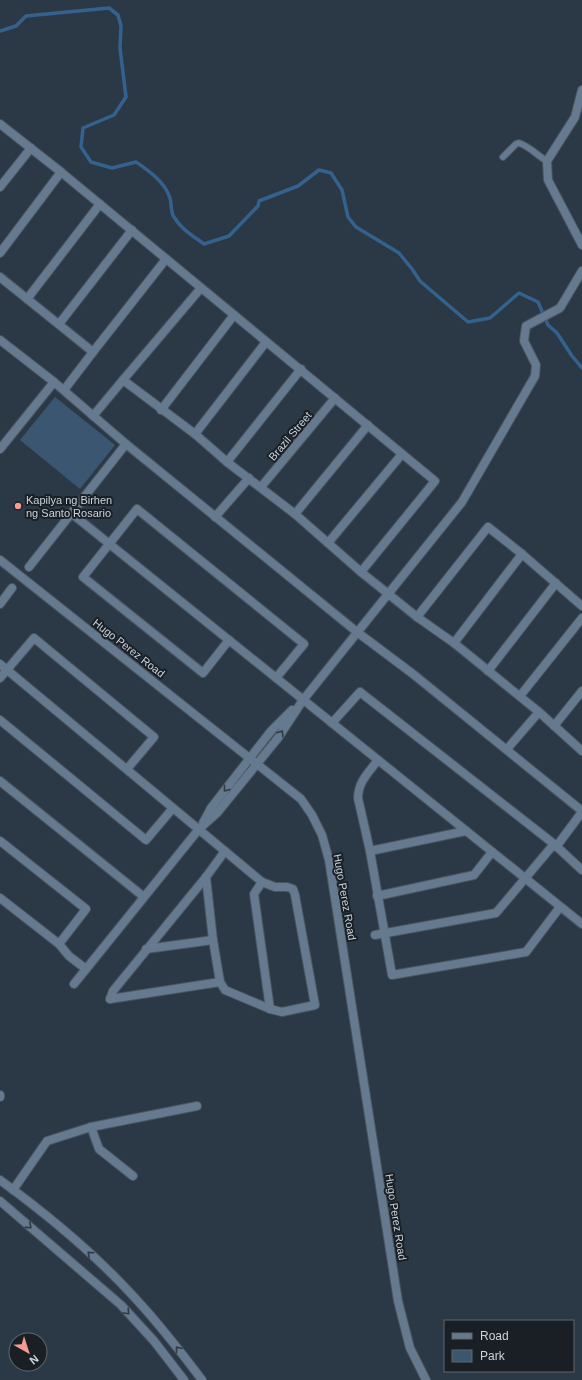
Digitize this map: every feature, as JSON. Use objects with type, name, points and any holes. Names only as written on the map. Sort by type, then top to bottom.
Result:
[{"type":"street","points":[[582,90],[575,117],[547,161],[548,180],[582,245]]},
{"type":"street","points":[[0,124],[132,230],[435,481],[361,572]]},
{"type":"street","points":[[0,187],[31,148]]},
{"type":"street","points":[[0,253],[61,172]]},
{"type":"street","points":[[28,299],[100,204]]},
{"type":"street","points":[[59,324],[132,230]]},
{"type":"street","points":[[64,390],[166,259]]},
{"type":"street","points":[[199,829],[217,813],[278,738],[303,700],[462,502],[534,376],[536,365],[524,340],[526,326],[560,308],[582,271]]},
{"type":"street","points":[[0,277],[93,352]]},
{"type":"street","points":[[93,416],[201,288]]},
{"type":"street","points":[[161,410],[234,315]]},
{"type":"street","points":[[0,340],[64,390],[126,444],[357,632],[413,674],[582,811],[555,846],[525,878],[496,913],[375,935]]},
{"type":"street","points":[[195,434],[266,342]]},
{"type":"street","points":[[228,462],[301,369]]},
{"type":"street","points":[[123,380],[161,410],[195,434],[228,462],[295,514],[361,572],[417,617],[454,643],[520,696],[582,751]]},
{"type":"street","points":[[0,449],[54,382]]},
{"type":"street","name":"Brazil Street","points":[[261,487],[335,398]]},
{"type":"street","points":[[295,514],[368,425]]},
{"type":"street","points":[[29,567],[126,444]]},
{"type":"street","points":[[328,543],[402,454]]},
{"type":"street","points":[[215,517],[249,478]]},
{"type":"street","points":[[229,640],[203,673],[83,577],[137,510],[304,644],[276,678]]},
{"type":"street","points":[[71,513],[582,924]]},
{"type":"street","points":[[417,617],[488,527],[522,554],[582,606]]},
{"type":"street","points":[[454,643],[522,554]]},
{"type":"street","name":"Hugo Perez Road","points":[[0,560],[301,799],[312,815],[322,835],[330,868],[398,1301],[410,1348],[426,1380]]},
{"type":"street","points":[[488,671],[556,583]]},
{"type":"street","points":[[0,604],[12,588]]},
{"type":"street","points":[[520,696],[582,618]]},
{"type":"street","points":[[0,678],[34,638],[154,737],[127,769]]},
{"type":"street","points":[[0,664],[262,882],[275,887],[287,887],[293,889],[315,1005],[282,1012],[270,1009],[225,990],[220,982],[213,940],[206,877]]},
{"type":"street","points":[[332,723],[360,692],[555,846],[582,870]]},
{"type":"street","points":[[554,726],[582,692]]},
{"type":"street","points":[[74,984],[199,829],[211,808],[271,731],[303,700]]},
{"type":"street","points":[[507,749],[539,712]]},
{"type":"street","points":[[0,720],[146,840],[173,808]]},
{"type":"street","points":[[378,760],[361,782],[358,791],[358,798],[370,851],[392,976],[526,952],[560,907]]},
{"type":"street","points":[[0,781],[144,897]]},
{"type":"street","points":[[370,851],[466,831]]},
{"type":"street","points":[[1,842],[86,909],[59,944]]},
{"type":"street","points":[[220,982],[110,999],[113,991],[206,877],[225,851]]},
{"type":"street","points":[[378,896],[474,875],[492,852]]},
{"type":"street","points":[[262,882],[254,894],[270,1009]]},
{"type":"street","points":[[0,898],[59,944],[68,956],[86,969]]},
{"type":"street","points":[[146,949],[213,940]]},
{"type":"street","points":[[13,1190],[47,1141],[91,1128],[196,1106]]},
{"type":"street","points":[[91,1128],[99,1149],[133,1176]]},
{"type":"street","points":[[0,1180],[68,1234],[134,1296],[161,1327],[202,1380]]},
{"type":"street","points":[[0,1201],[121,1305],[154,1341],[184,1380]]},
{"type":"lane","points":[[503,157],[516,144],[519,143],[523,144],[539,157],[547,161]]},
{"type":"green space","points":[[55,397],[115,445],[80,489],[20,440]]},
{"type":"waterway","points":[[0,31],[16,26],[26,16],[109,8],[118,15],[121,26],[120,48],[126,97],[114,115],[83,128],[81,147],[91,162],[112,168],[136,162],[151,173],[168,192],[174,217],[180,225],[204,244],[229,236],[258,206],[259,201],[298,186],[319,170],[331,173],[342,190],[348,217],[356,227],[399,253],[420,281],[468,322],[490,318],[519,293],[538,302],[548,325],[557,333],[582,368]]},
{"type":"place","name":"Kapilya ng Birhen ng Santo Rosario","points":[[18,506]]}]
